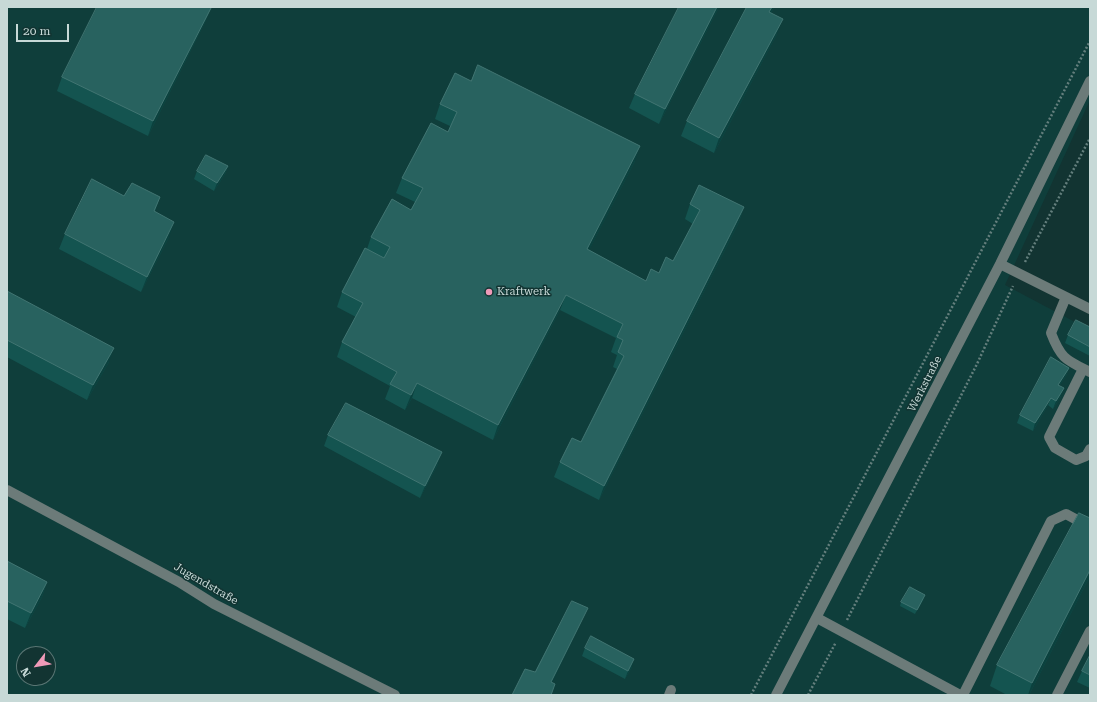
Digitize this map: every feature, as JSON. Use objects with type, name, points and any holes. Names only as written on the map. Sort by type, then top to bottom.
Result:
[{"type":"street","name":"Werkstraße","points":[[776,695],[1000,264],[1090,82]]},
{"type":"street","points":[[1000,264],[1090,309]]},
{"type":"street","points":[[1066,297],[1051,333],[1057,349],[1068,361],[1087,370],[1049,437],[1055,448],[1076,460],[1086,456],[1090,450]]},
{"type":"street","name":"Jugendstraße","points":[[7,490],[179,582],[214,604],[395,695]]},
{"type":"street","points":[[963,695],[1051,521],[1066,514],[1090,527]]},
{"type":"street","points":[[817,618],[960,695]]},
{"type":"street","points":[[1058,695],[1090,631]]},
{"type":"path","points":[[751,695],[1090,41]]},
{"type":"path","points":[[808,695],[977,364],[1018,273],[1090,138]]},
{"type":"shaded area","points":[[7,7],[1090,7],[1090,100],[1005,285],[1090,330],[1090,695],[7,695]]},
{"type":"building","points":[[97,7],[211,8],[153,121],[62,77]]},
{"type":"building","points":[[679,7],[717,7],[665,109],[635,94]]},
{"type":"building","points":[[747,7],[772,7],[769,12],[783,19],[719,138],[687,121]]},
{"type":"building","name":"Kraftwerk","points":[[478,65],[640,146],[587,249],[646,281],[651,269],[659,273],[666,257],[673,261],[700,210],[690,204],[699,185],[744,207],[604,486],[560,462],[572,438],[581,442],[624,356],[618,352],[623,340],[617,337],[623,324],[566,295],[498,425],[417,383],[411,395],[390,384],[397,372],[342,342],[363,303],[342,292],[365,248],[384,258],[390,247],[371,237],[392,199],[411,210],[423,188],[402,178],[431,123],[448,132],[457,112],[440,104],[455,73],[471,81]]},
{"type":"building","points":[[206,155],[228,166],[217,183],[197,171]]},
{"type":"building","points":[[92,179],[124,196],[132,183],[160,197],[154,211],[174,222],[147,277],[65,234]]},
{"type":"building","points":[[7,291],[114,348],[93,385],[7,340]]},
{"type":"building","points":[[1076,320],[1090,327],[1090,347],[1068,335]]},
{"type":"building","points":[[1051,357],[1069,368],[1058,385],[1064,388],[1056,401],[1051,398],[1035,423],[1020,415]]},
{"type":"building","points":[[346,403],[442,452],[425,486],[328,435]]},
{"type":"building","points":[[1079,513],[1090,518],[1090,570],[1032,683],[997,665]]},
{"type":"building","points":[[7,561],[47,582],[31,613],[7,601]]},
{"type":"building","points":[[910,587],[925,595],[917,610],[901,602]]},
{"type":"building","points":[[572,601],[588,608],[551,682],[555,684],[551,695],[512,695],[525,669],[535,672]]},
{"type":"building","points":[[591,636],[634,659],[628,671],[585,648]]},
{"type":"building","points":[[1090,655],[1090,675],[1082,671]]},
{"type":"place","name":"Kraftwerk","points":[[489,292]]}]
